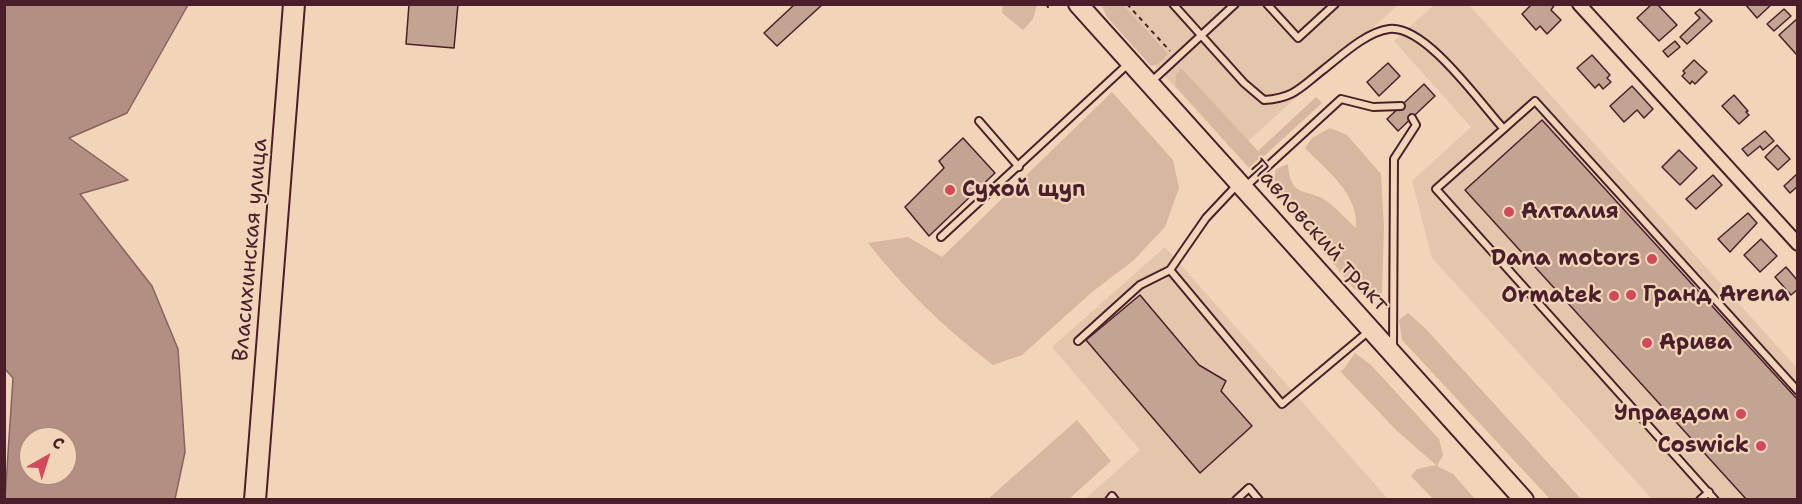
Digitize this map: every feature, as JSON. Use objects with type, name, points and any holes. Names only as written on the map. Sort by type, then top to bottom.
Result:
[{"type":"highway","name":"Власихинская улица","points":[[255,500],[294,4]]},
{"type":"main road","name":"Павловский тракт","points":[[1079,5],[1524,500]]},
{"type":"street","points":[[1579,4],[1797,244]]},
{"type":"lane","points":[[1173,4],[1244,83],[1264,100],[1285,99],[1371,36],[1389,29],[1407,31],[1427,43],[1503,128]]},
{"type":"lane","points":[[1149,84],[1235,4]]},
{"type":"lane","points":[[1267,4],[1298,38],[1335,4]]},
{"type":"lane","points":[[941,237],[1019,167],[1129,62]]},
{"type":"lane","points":[[1078,341],[1140,285],[1170,270],[1206,218],[1341,99],[1373,107],[1401,106]]},
{"type":"lane","points":[[1715,500],[1436,189],[1536,101],[1797,391]]},
{"type":"lane","points":[[1393,353],[1394,159],[1416,126],[1412,118]]},
{"type":"lane","points":[[978,121],[1019,167]]},
{"type":"lane","points":[[1170,270],[1282,404],[1371,329]]},
{"type":"lane","points":[[1236,500],[1249,488],[1260,500]]},
{"type":"lane","points":[[1700,500],[1709,492]]},
{"type":"lane","points":[[1108,500],[1113,496],[1116,500]]},
{"type":"path","points":[[1046,4],[1050,10]]},
{"type":"path","points":[[1127,4],[1177,58]]},
{"type":"shaded area","points":[[5,4],[188,5],[127,113],[69,138],[128,180],[80,194],[152,286],[178,349],[185,452],[175,499],[5,499],[13,378],[4,368]]},
{"type":"shaded area","points":[[1003,4],[1037,5],[1033,19],[1023,30],[1002,13]]},
{"type":"shaded area","points":[[1100,5],[1398,5],[1235,153]]},
{"type":"shaded area","points":[[1102,5],[1123,5],[1168,54],[1158,64],[1151,66],[1106,16]]},
{"type":"shaded area","points":[[1434,5],[1469,5],[1797,368],[1797,499],[1652,499],[1432,258],[1412,181],[1471,127],[1394,41]]},
{"type":"shaded area","points":[[1181,68],[1258,151],[1316,97],[1322,103],[1250,169],[1175,85],[1176,75]]},
{"type":"shaded area","points":[[1112,92],[1173,160],[1179,188],[1165,227],[1133,261],[1092,292],[1022,355],[993,365],[926,308],[868,243],[908,237],[942,257]]},
{"type":"shaded area","points":[[1330,128],[1347,135],[1381,174],[1384,228],[1382,292],[1372,300],[1353,288],[1272,186],[1276,169],[1288,164],[1289,175],[1296,188],[1328,202],[1356,228],[1356,216],[1347,194],[1332,174],[1305,148],[1312,138]]},
{"type":"shaded area","points":[[1165,247],[1388,499],[1085,499],[1140,450],[1052,347]]},
{"type":"shaded area","points":[[1408,313],[1425,328],[1581,499],[1550,499],[1402,340],[1399,320]]},
{"type":"shaded area","points":[[1355,353],[1371,365],[1439,439],[1443,455],[1437,466],[1453,474],[1475,499],[1433,499],[1411,476],[1417,469],[1436,465],[1397,431],[1340,371]]},
{"type":"shaded area","points":[[1077,420],[1111,461],[1069,499],[988,499]]},
{"type":"building","points":[[409,4],[458,4],[454,48],[406,44]]},
{"type":"building","points":[[795,4],[823,4],[777,46],[764,33]]},
{"type":"building","points":[[1532,4],[1555,4],[1551,10],[1561,20],[1547,34],[1540,26],[1536,30],[1522,14]]},
{"type":"building","points":[[1652,4],[1657,4],[1677,25],[1659,41],[1637,18]]},
{"type":"building","points":[[1745,4],[1772,4],[1757,18]]},
{"type":"building","points":[[1700,9],[1712,21],[1687,44],[1680,37],[1700,18],[1695,13]]},
{"type":"building","points":[[1784,9],[1791,16],[1774,31],[1767,24]]},
{"type":"building","points":[[1798,18],[1798,53],[1796,54],[1779,35]]},
{"type":"building","points":[[1675,41],[1680,47],[1668,57],[1663,51]]},
{"type":"building","points":[[1592,55],[1610,75],[1607,78],[1611,82],[1603,89],[1599,84],[1595,88],[1577,68]]},
{"type":"building","points":[[1694,60],[1707,72],[1695,84],[1692,81],[1690,84],[1682,76],[1685,73],[1683,71]]},
{"type":"building","points":[[1388,63],[1400,76],[1379,96],[1367,82]]},
{"type":"building","points":[[1424,84],[1435,96],[1398,131],[1387,119]]},
{"type":"building","points":[[1632,86],[1653,109],[1644,118],[1637,110],[1624,122],[1610,106]]},
{"type":"building","points":[[1734,95],[1749,115],[1739,124],[1722,106]]},
{"type":"building","name":"Гранд Arena","points":[[1542,120],[1798,400],[1798,500],[1747,500],[1465,190]]},
{"type":"building","points":[[1765,131],[1774,141],[1763,150],[1760,146],[1748,156],[1742,149]]},
{"type":"building","name":"Сухой щуп","points":[[963,138],[995,173],[929,236],[905,207],[944,168],[939,161]]},
{"type":"building","points":[[1777,145],[1790,159],[1778,170],[1765,157]]},
{"type":"building","points":[[1679,150],[1697,168],[1680,185],[1662,167]]},
{"type":"building","points":[[1798,173],[1798,186],[1790,193],[1784,186]]},
{"type":"building","points":[[1713,175],[1722,185],[1696,209],[1686,199]]},
{"type":"building","points":[[1748,213],[1757,223],[1730,252],[1718,239]]},
{"type":"building","points":[[1761,239],[1777,256],[1760,272],[1744,255]]},
{"type":"building","points":[[1786,267],[1798,281],[1798,289],[1791,295],[1775,277]]},
{"type":"building","points":[[1140,295],[1199,365],[1226,381],[1221,391],[1252,426],[1200,473],[1086,340]]},
{"type":"place","name":"Сухой щуп","points":[[950,190]]},
{"type":"place","name":"Алталия","points":[[1509,212]]},
{"type":"place","name":"Dana motors","points":[[1652,259]]},
{"type":"place","name":"Гранд Arena","points":[[1631,295]]},
{"type":"place","name":"Ormatek","points":[[1614,296]]},
{"type":"place","name":"Арива","points":[[1647,343]]},
{"type":"place","name":"Управдом","points":[[1741,414]]},
{"type":"place","name":"Coswick","points":[[1761,446]]}]
